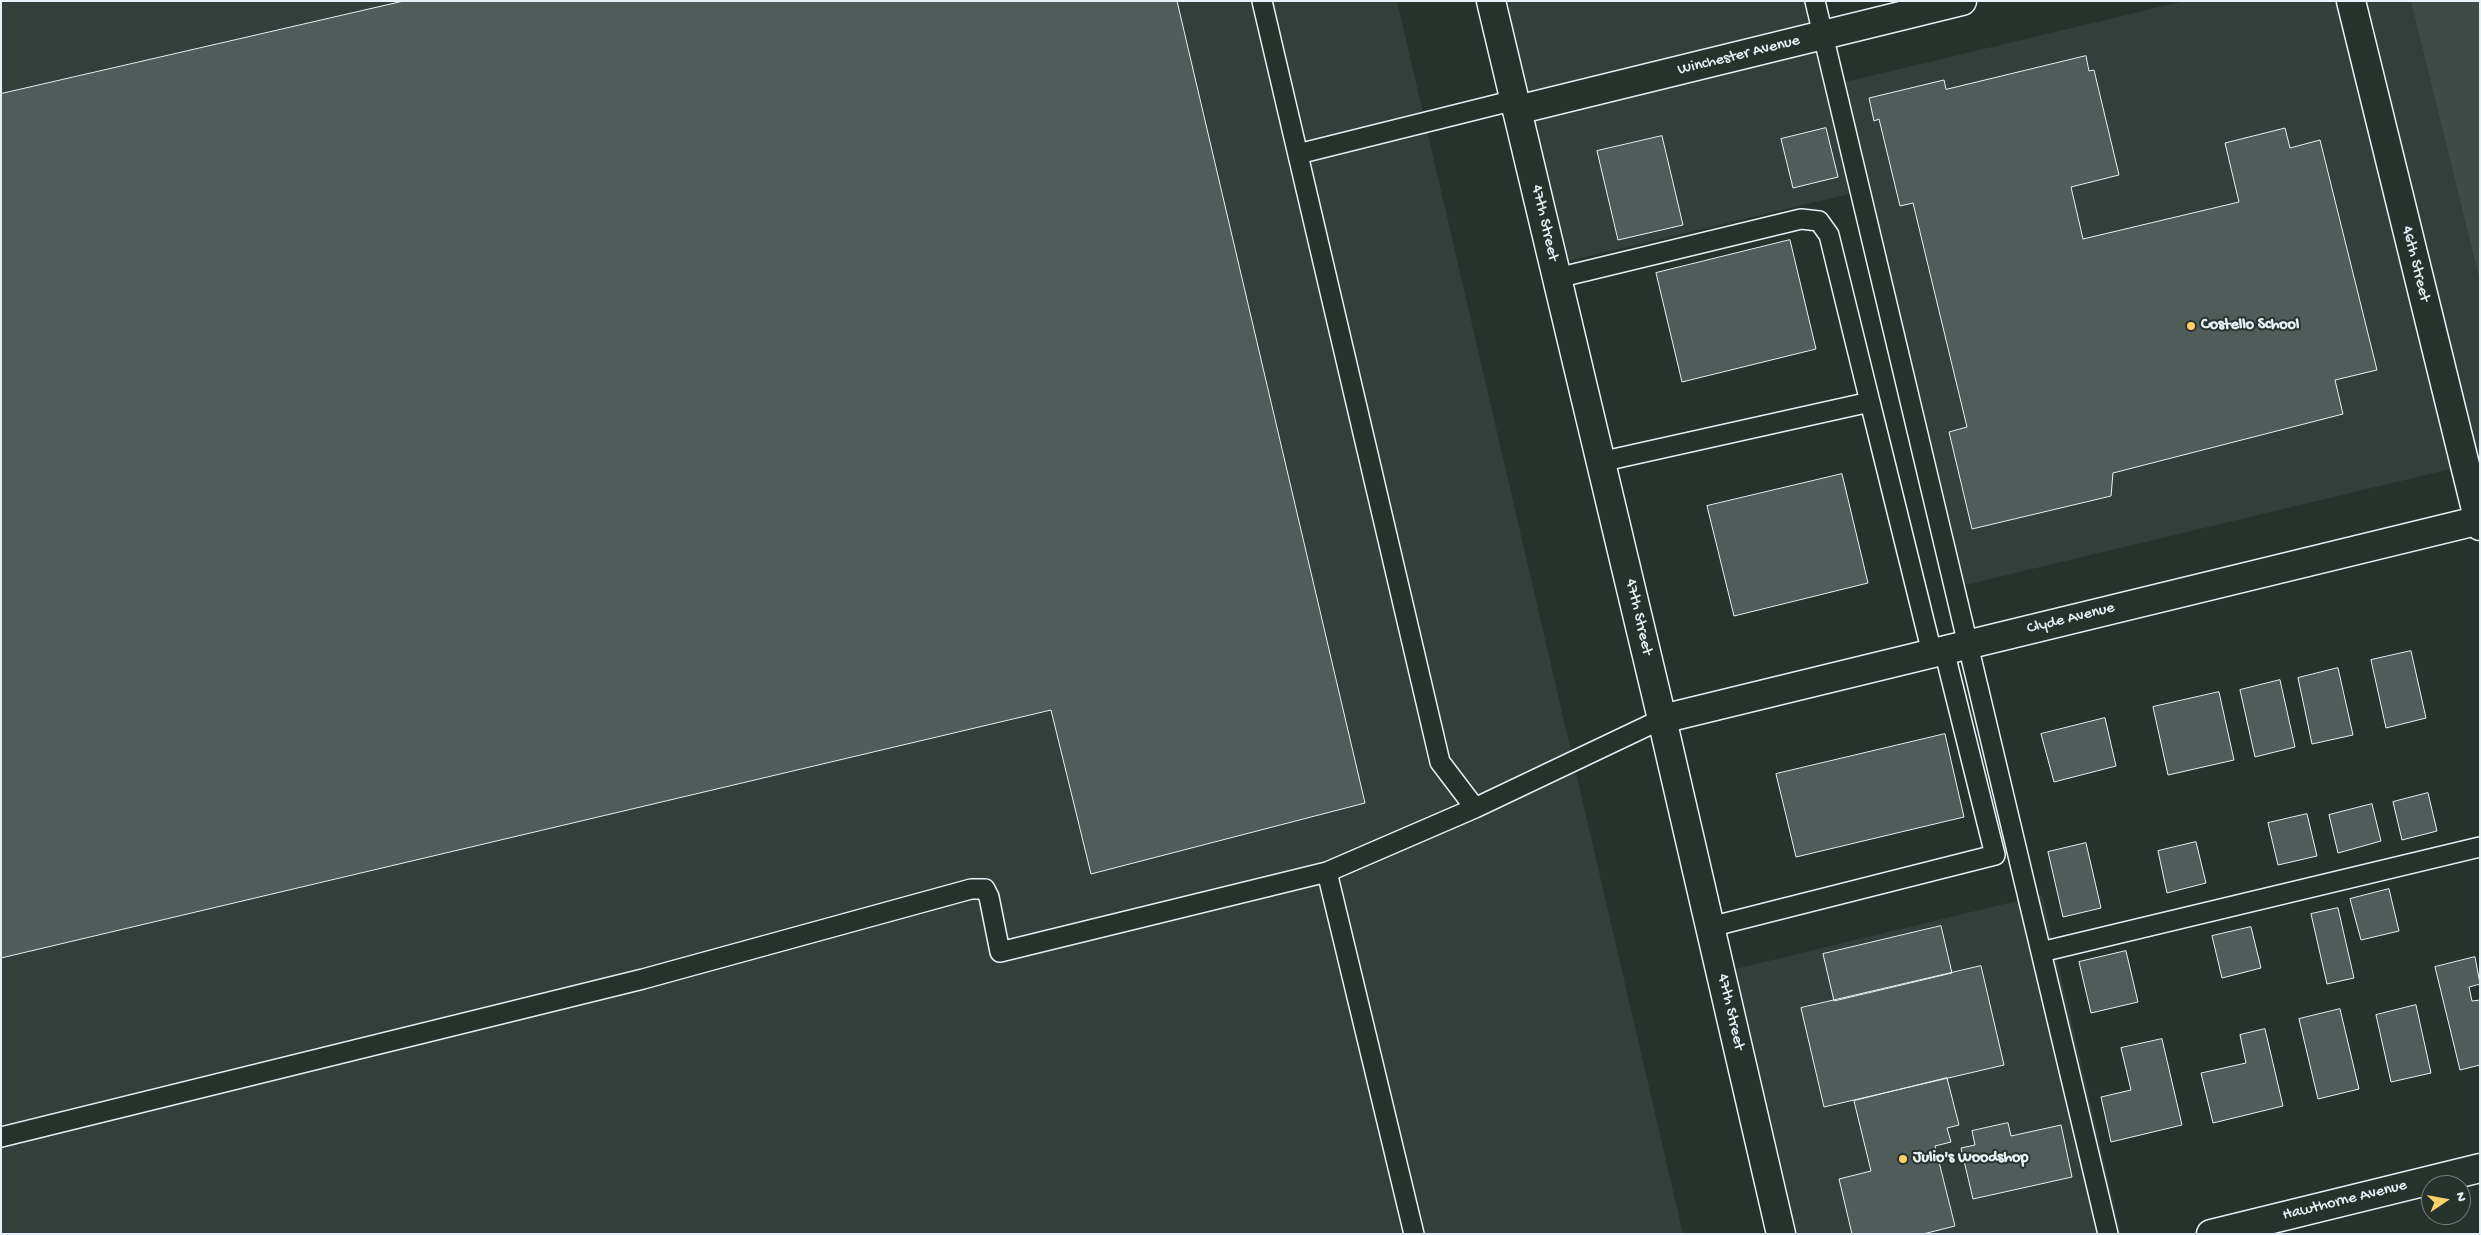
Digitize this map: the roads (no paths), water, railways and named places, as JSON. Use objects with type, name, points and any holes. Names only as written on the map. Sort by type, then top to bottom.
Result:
[{"type":"street","name":"47th Street","points":[[1491,1],[1662,719],[1781,1234]]},
{"type":"street","name":"Winchester Avenue","points":[[1516,105],[1823,35],[1962,1]]},
{"type":"street","name":"46th Street","points":[[2352,1],[2479,522]]},
{"type":"street","name":"Clyde Avenue","points":[[1662,719],[2479,522]]},
{"type":"street","name":"Hawthorne Avenue","points":[[2211,1234],[2480,1168]]},
{"type":"lane","points":[[1262,1],[1440,762],[1475,808]]},
{"type":"lane","points":[[1710,927],[1995,855],[1948,649],[1815,1]]},
{"type":"lane","points":[[1298,154],[1516,105]]},
{"type":"lane","points":[[1557,278],[1801,219],[1819,221],[1829,235],[1870,402],[2041,952],[2108,1234]]},
{"type":"lane","points":[[1600,462],[1870,402]]},
{"type":"lane","points":[[1,1137],[642,979],[971,889],[985,890],[989,897],[1000,952],[1327,872],[1475,808],[1662,719]]},
{"type":"lane","points":[[2041,952],[2480,847]]},
{"type":"lane","points":[[1327,872],[1414,1234]]},
{"type":"place","name":"Costello School","points":[[2191,326]]},
{"type":"place","name":"Julio's Woodshop","points":[[1903,1159]]}]
